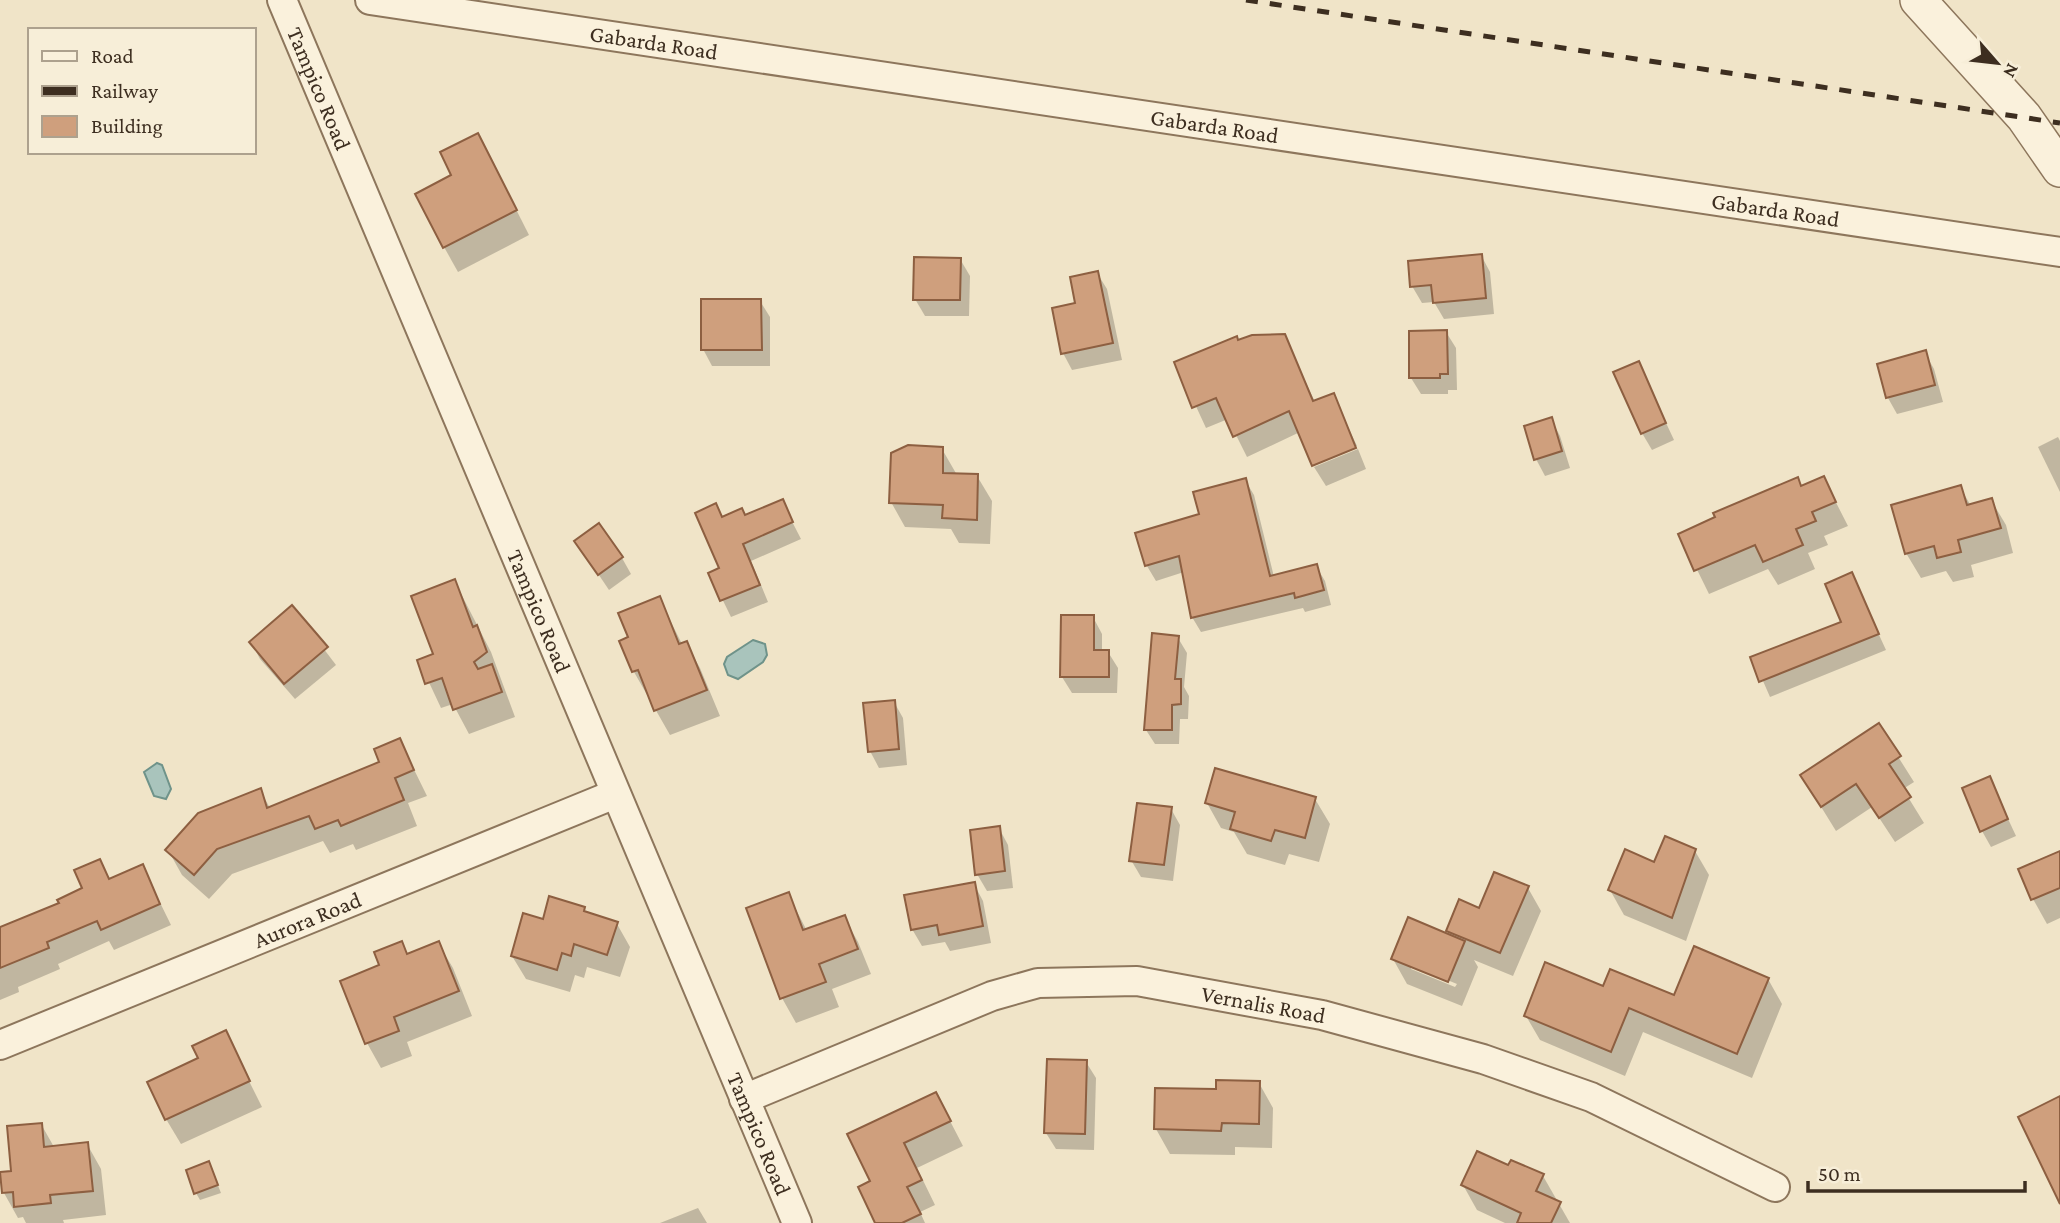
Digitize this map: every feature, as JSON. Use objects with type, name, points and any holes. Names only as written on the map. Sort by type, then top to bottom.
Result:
[{"type":"street","name":"Tampico Road","points":[[282,0],[797,1223]]},
{"type":"street","name":"Gabarda Road","points":[[370,0],[2060,253]]},
{"type":"street","points":[[1918,0],[2024,117],[2060,169]]},
{"type":"street","name":"Aurora Road","points":[[0,1045],[615,794]]},
{"type":"street","name":"Vernalis Road","points":[[744,1099],[992,996],[1038,984],[1137,981],[1322,1015],[1482,1059],[1591,1097],[1775,1187]]},
{"type":"water","points":[[753,640],[765,644],[767,655],[763,662],[738,679],[728,675],[724,664],[727,657]]},
{"type":"water","points":[[157,763],[162,765],[171,789],[166,799],[154,796],[144,772]]},
{"type":"building","points":[[478,133],[517,210],[443,248],[415,194],[451,175],[440,152]]},
{"type":"building","points":[[1482,254],[1486,298],[1433,303],[1431,285],[1410,287],[1408,261]]},
{"type":"building","points":[[914,257],[961,258],[960,300],[913,300]]},
{"type":"building","points":[[1098,271],[1113,343],[1061,354],[1052,308],[1075,303],[1070,277]]},
{"type":"building","points":[[701,299],[761,299],[762,350],[701,350]]},
{"type":"building","points":[[1447,330],[1448,374],[1440,374],[1440,378],[1409,378],[1409,331]]},
{"type":"building","points":[[1285,334],[1313,401],[1334,393],[1356,448],[1312,466],[1289,411],[1233,437],[1216,398],[1192,408],[1174,362],[1237,336],[1238,340],[1252,335]]},
{"type":"building","points":[[1926,350],[1935,385],[1886,398],[1877,364]]},
{"type":"building","points":[[1639,361],[1666,423],[1641,434],[1613,372]]},
{"type":"building","points":[[1552,417],[1562,451],[1534,460],[1524,426]]},
{"type":"building","points":[[908,445],[943,447],[943,473],[978,474],[977,520],[942,518],[943,505],[889,503],[891,453]]},
{"type":"building","points":[[1824,476],[1836,502],[1812,512],[1816,521],[1796,529],[1803,545],[1763,562],[1755,545],[1694,571],[1678,534],[1715,517],[1713,513],[1798,477],[1801,486]]},
{"type":"building","points":[[1246,478],[1270,576],[1317,564],[1324,590],[1295,598],[1294,593],[1191,618],[1179,556],[1145,566],[1135,533],[1199,514],[1193,492]]},
{"type":"building","points":[[1961,485],[1967,505],[1992,498],[2001,528],[1958,540],[1961,552],[1937,558],[1934,546],[1905,554],[1891,505]]},
{"type":"building","points":[[783,499],[793,522],[743,544],[760,585],[720,601],[708,573],[719,568],[695,513],[716,503],[722,517],[742,508],[745,515]]},
{"type":"building","points":[[599,523],[623,557],[598,575],[574,541]]},
{"type":"building","points":[[1852,572],[1879,634],[1759,682],[1750,657],[1841,622],[1825,584]]},
{"type":"building","points":[[455,579],[473,627],[477,625],[487,652],[474,662],[478,669],[492,664],[502,692],[453,710],[442,678],[425,684],[417,660],[433,654],[411,596]]},
{"type":"building","points":[[660,596],[679,644],[687,641],[707,690],[654,711],[638,670],[632,672],[619,641],[628,637],[618,613]]},
{"type":"building","points":[[292,605],[328,647],[284,684],[249,642]]},
{"type":"building","points":[[1061,615],[1094,615],[1094,650],[1109,650],[1109,677],[1060,677]]},
{"type":"building","points":[[1152,633],[1179,636],[1175,679],[1181,679],[1181,704],[1172,705],[1172,730],[1144,730]]},
{"type":"building","points":[[895,700],[899,749],[868,752],[863,703]]},
{"type":"building","points":[[1879,723],[1901,756],[1889,764],[1911,797],[1879,818],[1856,784],[1821,807],[1800,775]]},
{"type":"building","points":[[400,738],[414,770],[395,778],[404,800],[341,826],[338,820],[315,829],[309,816],[217,849],[194,875],[165,850],[198,813],[261,788],[267,808],[379,762],[374,749]]},
{"type":"building","points":[[1215,768],[1316,797],[1305,838],[1275,830],[1271,841],[1230,829],[1235,812],[1205,803]]},
{"type":"building","points":[[1990,776],[2008,819],[1980,832],[1962,788]]},
{"type":"building","points":[[1137,803],[1172,807],[1164,865],[1129,861]]},
{"type":"building","points":[[1000,826],[1005,871],[975,875],[970,830]]},
{"type":"building","points":[[1665,836],[1696,849],[1672,918],[1608,890],[1625,849],[1654,862]]},
{"type":"building","points":[[2060,851],[2060,888],[2031,900],[2018,869]]},
{"type":"building","points":[[100,859],[109,879],[143,864],[160,904],[101,930],[97,921],[47,942],[49,948],[0,968],[0,927],[59,903],[57,900],[82,888],[74,870]]},
{"type":"building","points":[[1494,872],[1529,886],[1500,953],[1446,931],[1459,899],[1479,908]]},
{"type":"building","points":[[975,882],[983,926],[939,935],[937,925],[911,930],[904,895]]},
{"type":"building","points":[[789,892],[803,930],[845,915],[858,949],[819,964],[826,982],[780,999],[746,908]]},
{"type":"building","points":[[549,896],[585,907],[584,911],[618,922],[607,955],[574,944],[571,956],[562,953],[557,970],[511,956],[523,913],[543,919]]},
{"type":"building","points":[[1408,917],[1465,941],[1448,982],[1391,959]]},
{"type":"building","points":[[402,941],[407,954],[439,941],[459,991],[394,1017],[399,1031],[365,1044],[340,981],[379,965],[374,952]]},
{"type":"building","points":[[1694,946],[1769,978],[1737,1054],[1629,1008],[1611,1052],[1524,1016],[1545,962],[1603,986],[1610,969],[1674,995]]},
{"type":"building","points":[[226,1030],[250,1081],[165,1120],[147,1082],[198,1058],[192,1046]]},
{"type":"building","points":[[1047,1059],[1087,1060],[1085,1134],[1044,1133]]},
{"type":"building","points":[[1216,1080],[1260,1081],[1259,1124],[1222,1123],[1221,1131],[1154,1129],[1155,1088],[1216,1089]]},
{"type":"building","points":[[936,1092],[951,1121],[904,1143],[922,1180],[907,1187],[921,1214],[902,1223],[875,1223],[858,1187],[870,1181],[847,1134]]},
{"type":"building","points":[[2060,1096],[2060,1204],[2018,1117]]},
{"type":"building","points":[[42,1123],[44,1147],[88,1142],[93,1191],[50,1195],[51,1203],[14,1207],[13,1192],[2,1193],[0,1172],[11,1171],[7,1126]]},
{"type":"building","points":[[1477,1151],[1508,1165],[1511,1160],[1544,1174],[1536,1191],[1561,1202],[1551,1223],[1517,1223],[1521,1213],[1461,1185]]},
{"type":"building","points":[[209,1161],[218,1185],[194,1194],[186,1170]]},
{"type":"railway","points":[[1246,0],[2060,123]]}]
